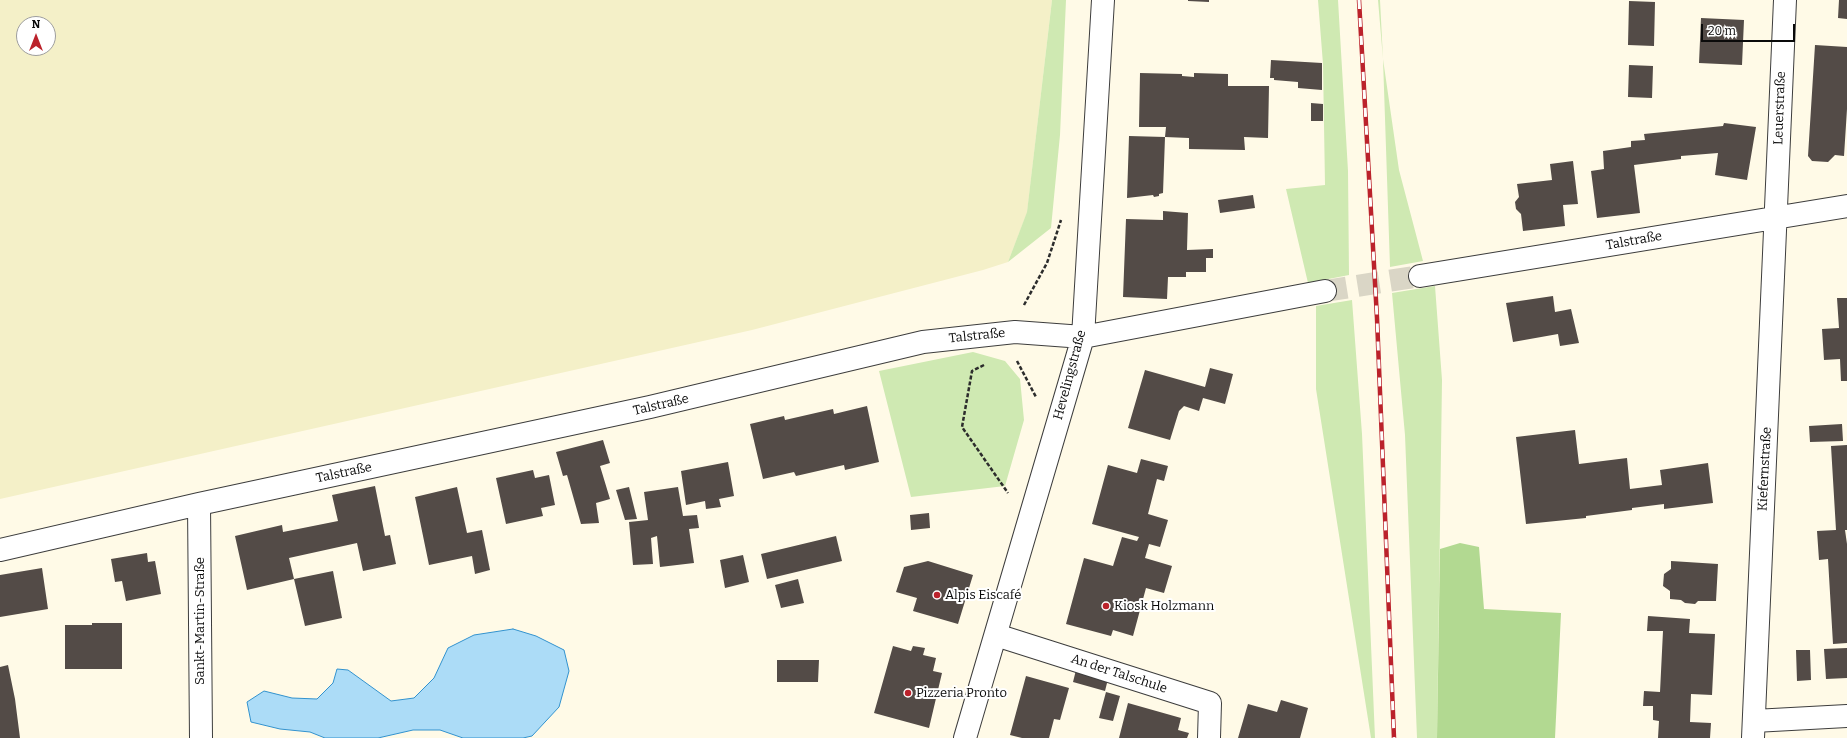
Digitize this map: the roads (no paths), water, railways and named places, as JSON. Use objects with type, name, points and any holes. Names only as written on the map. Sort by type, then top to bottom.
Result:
[{"type":"street","name":"Hevelingstraße","points":[[965,738],[1083,337],[1103,0]]},
{"type":"street","name":"Leuerstraße","points":[[1776,217],[1785,0]]},
{"type":"street","name":"Talstraße","points":[[1420,276],[1847,206]]},
{"type":"street","name":"Kiefernstraße","points":[[1776,217],[1753,730],[1847,716]]},
{"type":"street","name":"Talstraße","points":[[0,550],[199,504],[650,407],[923,342],[1015,332],[1083,337],[1325,291]]},
{"type":"street","name":"Sankt-Martin-Straße","points":[[199,504],[200,738]]},
{"type":"street","name":"An der Talschule","points":[[996,635],[1210,703],[1209,738]]},
{"type":"water","points":[[513,629],[536,636],[564,650],[569,671],[559,707],[532,736],[523,738],[463,738],[440,730],[413,730],[378,738],[325,738],[310,732],[280,729],[251,722],[247,702],[264,691],[292,698],[317,699],[333,683],[337,669],[348,670],[391,701],[414,698],[434,678],[448,648],[474,635]]},
{"type":"tunnel","points":[[1325,291],[1420,276]]},
{"type":"railway","points":[[1359,0],[1377,318],[1394,738]]},
{"type":"place","name":"Alpis Eiscafé","points":[[937,595]]},
{"type":"place","name":"Kiosk Holzmann","points":[[1106,606]]},
{"type":"place","name":"Pizzeria Pronto","points":[[908,693]]}]
